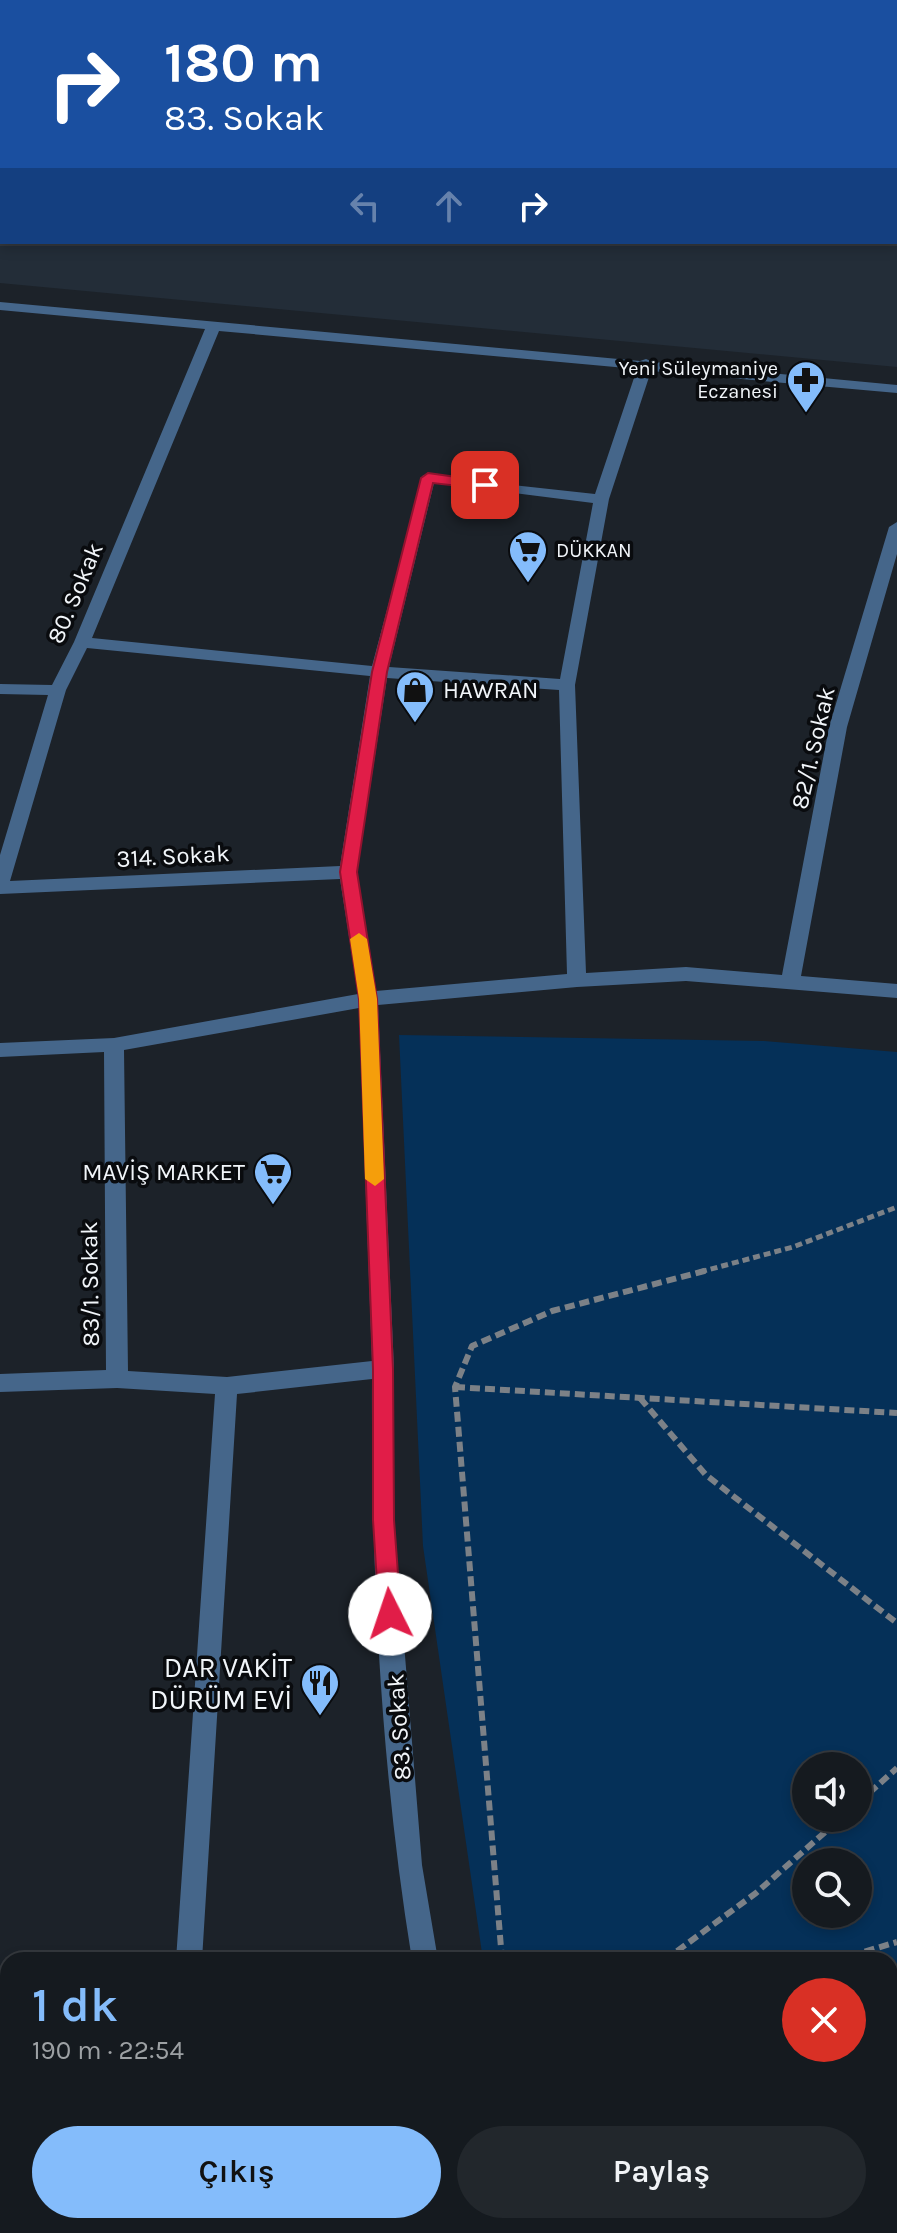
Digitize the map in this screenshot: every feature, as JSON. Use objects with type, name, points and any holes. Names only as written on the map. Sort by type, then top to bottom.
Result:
[{"type":"street","points":[[0,306],[646,363],[897,389]]},
{"type":"street","name":"80. Sokak","points":[[0,886],[58,690],[82,642],[214,326]]},
{"type":"street","points":[[577,980],[567,685],[601,499],[646,363]]},
{"type":"street","name":"83. Sokak","points":[[424,1952],[409,1865],[386,1551],[383,1369],[368,999],[348,872],[379,672],[428,478],[601,499]]},
{"type":"street","name":"82/1. Sokak","points":[[790,982],[838,727],[897,527]]},
{"type":"street","points":[[82,642],[379,672],[567,685]]},
{"type":"street","points":[[0,689],[58,690]]},
{"type":"street","name":"314. Sokak","points":[[0,886],[348,872]]},
{"type":"street","points":[[0,1050],[114,1045],[368,999],[577,980],[686,974],[897,991]]},
{"type":"street","name":"83/1. Sokak","points":[[114,1045],[117,1379]]},
{"type":"street","points":[[0,1383],[117,1379],[227,1386],[383,1369]]},
{"type":"street","points":[[190,1952],[227,1386]]},
{"type":"path","points":[[501,1952],[455,1387],[472,1346],[552,1311],[793,1247],[897,1207]]},
{"type":"path","points":[[455,1387],[897,1413]]},
{"type":"path","points":[[640,1398],[706,1475],[897,1623]]},
{"type":"path","points":[[872,1790],[897,1768]]},
{"type":"path","points":[[676,1952],[756,1893],[825,1832]]},
{"type":"path","points":[[863,1952],[897,1942]]},
{"type":"shaded area","points":[[0,244],[897,244],[897,367],[0,283]]},
{"type":"shaded area","points":[[399,1035],[764,1041],[897,1052],[897,1952],[482,1952],[423,1546]]},
{"type":"slow traffic","points":[[359,939],[368,999],[375,1179]]},
{"type":"place","name":"Yeni Süleymaniye Eczanesi","points":[[806,414]]},
{"type":"place","name":"DÜKKAN","points":[[528,584]]},
{"type":"place","name":"HAWRAN","points":[[415,724]]},
{"type":"place","name":"MAVİŞ MARKET","points":[[273,1206]]},
{"type":"place","name":"DAR VAKİT DÜRÜM EVİ","points":[[320,1717]]},
{"type":"route","points":[[390,1614],[383,1520],[383,1369],[368,999],[348,872],[379,672],[428,478],[485,485]]}]
